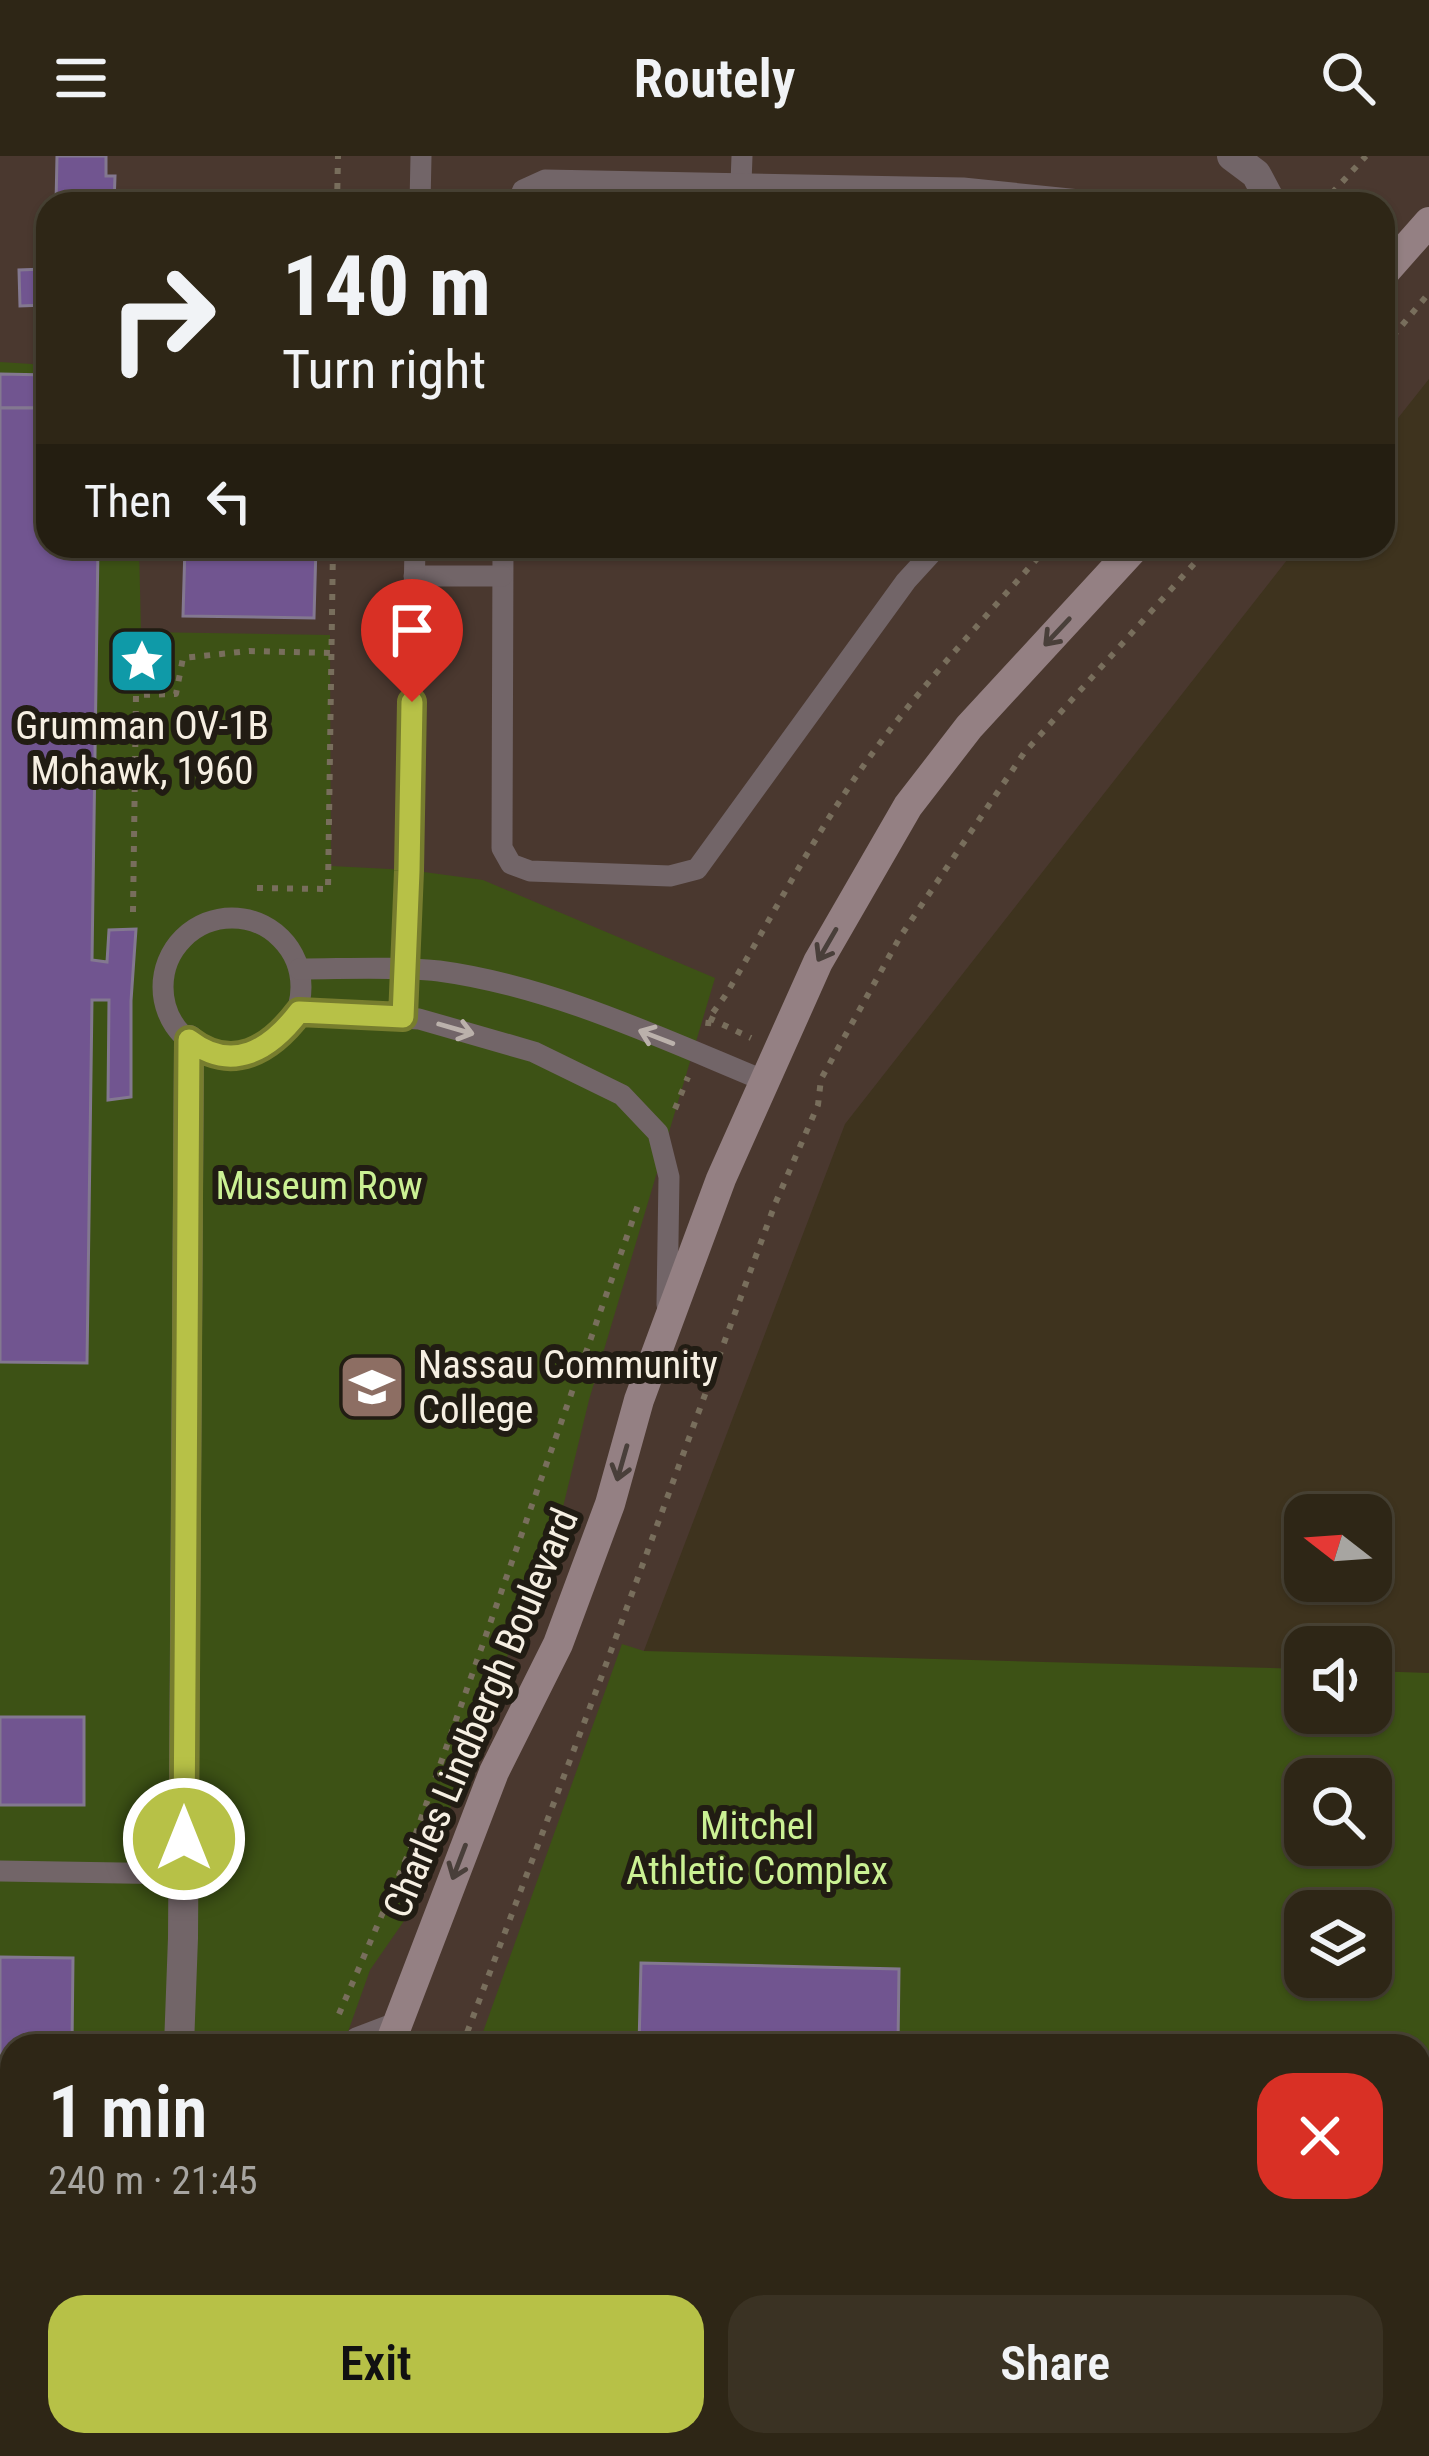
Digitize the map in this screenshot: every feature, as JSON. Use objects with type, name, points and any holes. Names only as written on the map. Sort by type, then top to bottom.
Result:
[{"type":"street","points":[[1232,156],[1256,174],[1266,192]]},
{"type":"street","points":[[1395,260],[1429,222]]},
{"type":"street","name":"Charles Lindbergh Boulevard","points":[[394,2034],[494,1772],[558,1644],[610,1504],[639,1400],[721,1178],[818,962],[908,806],[969,727],[1125,558]]},
{"type":"street","points":[[179,2034],[189,1040]]},
{"type":"lane","points":[[420,192],[421,156]]},
{"type":"lane","points":[[741,183],[742,156]]},
{"type":"lane","points":[[522,192],[545,180],[1002,192]]},
{"type":"lane","points":[[403,1017],[415,558]]},
{"type":"lane","points":[[503,558],[502,848],[512,864],[530,871],[670,876],[697,869],[927,558]]},
{"type":"lane","points":[[414,576],[502,576]]},
{"type":"lane","points":[[235,917],[256,922],[290,949],[299,969],[299,1012],[264,1048],[240,1056],[217,1055],[177,1030],[166,1008],[167,963],[193,929],[235,917]]},
{"type":"lane","points":[[299,969],[406,968],[539,992],[765,1081]]},
{"type":"lane","points":[[299,1012],[419,1018],[534,1052],[622,1095],[658,1133],[669,1177],[667,1327]]},
{"type":"lane","points":[[0,1871],[183,1874]]},
{"type":"path","points":[[337,192],[338,156]]},
{"type":"path","points":[[1333,192],[1366,156]]},
{"type":"path","points":[[1395,334],[1429,293]]},
{"type":"path","points":[[257,888],[328,889],[333,558]]},
{"type":"path","points":[[467,2034],[775,1204],[818,1105],[821,1079],[900,938],[1024,753],[1199,558]]},
{"type":"path","points":[[134,912],[136,694],[176,694],[183,658],[249,651],[331,653]]},
{"type":"shaded area","name":"Nassau Community College","points":[[0,156],[1429,156],[1429,379],[1395,422],[1395,192],[36,192],[36,558],[1289,558],[845,1124],[498,2034],[0,2034]]},
{"type":"green space","name":"Museum Row","points":[[0,362],[36,364],[36,558],[139,558],[141,632],[330,635],[331,866],[483,880],[715,978],[589,1400],[563,1507],[413,1908],[370,1970],[347,2034],[0,2034]]},
{"type":"green space","name":"Mitchel Athletic Complex","points":[[622,1644],[644,1651],[1284,1668],[1284,1734],[1392,1734],[1392,1672],[1429,1673],[1429,2034],[482,2034]]},
{"type":"building","points":[[57,156],[106,156],[106,176],[115,176],[114,192],[56,192]]},
{"type":"building","points":[[36,269],[36,305],[20,306],[19,270]]},
{"type":"building","points":[[0,374],[36,375],[36,408],[0,408]]},
{"type":"building","name":"Museum Row","points":[[0,408],[36,408],[36,558],[98,558],[92,960],[107,962],[109,930],[136,929],[131,1097],[108,1100],[109,1000],[92,1000],[87,1363],[0,1362]]},
{"type":"building","points":[[185,558],[316,558],[314,618],[183,616]]},
{"type":"building","points":[[0,1717],[84,1717],[84,1805],[0,1805]]},
{"type":"building","points":[[0,1957],[73,1958],[72,2034],[0,2034]]},
{"type":"building","points":[[641,1963],[899,1969],[898,2034],[639,2034]]},
{"type":"place","name":"Grumman OV-1B Mohawk, 1960","points":[[142,661]]},
{"type":"place","name":"Nassau Community College","points":[[372,1387]]},
{"type":"route","points":[[184,1839],[189,1040],[217,1055],[240,1056],[264,1048],[299,1012],[403,1017],[412,702]]}]
